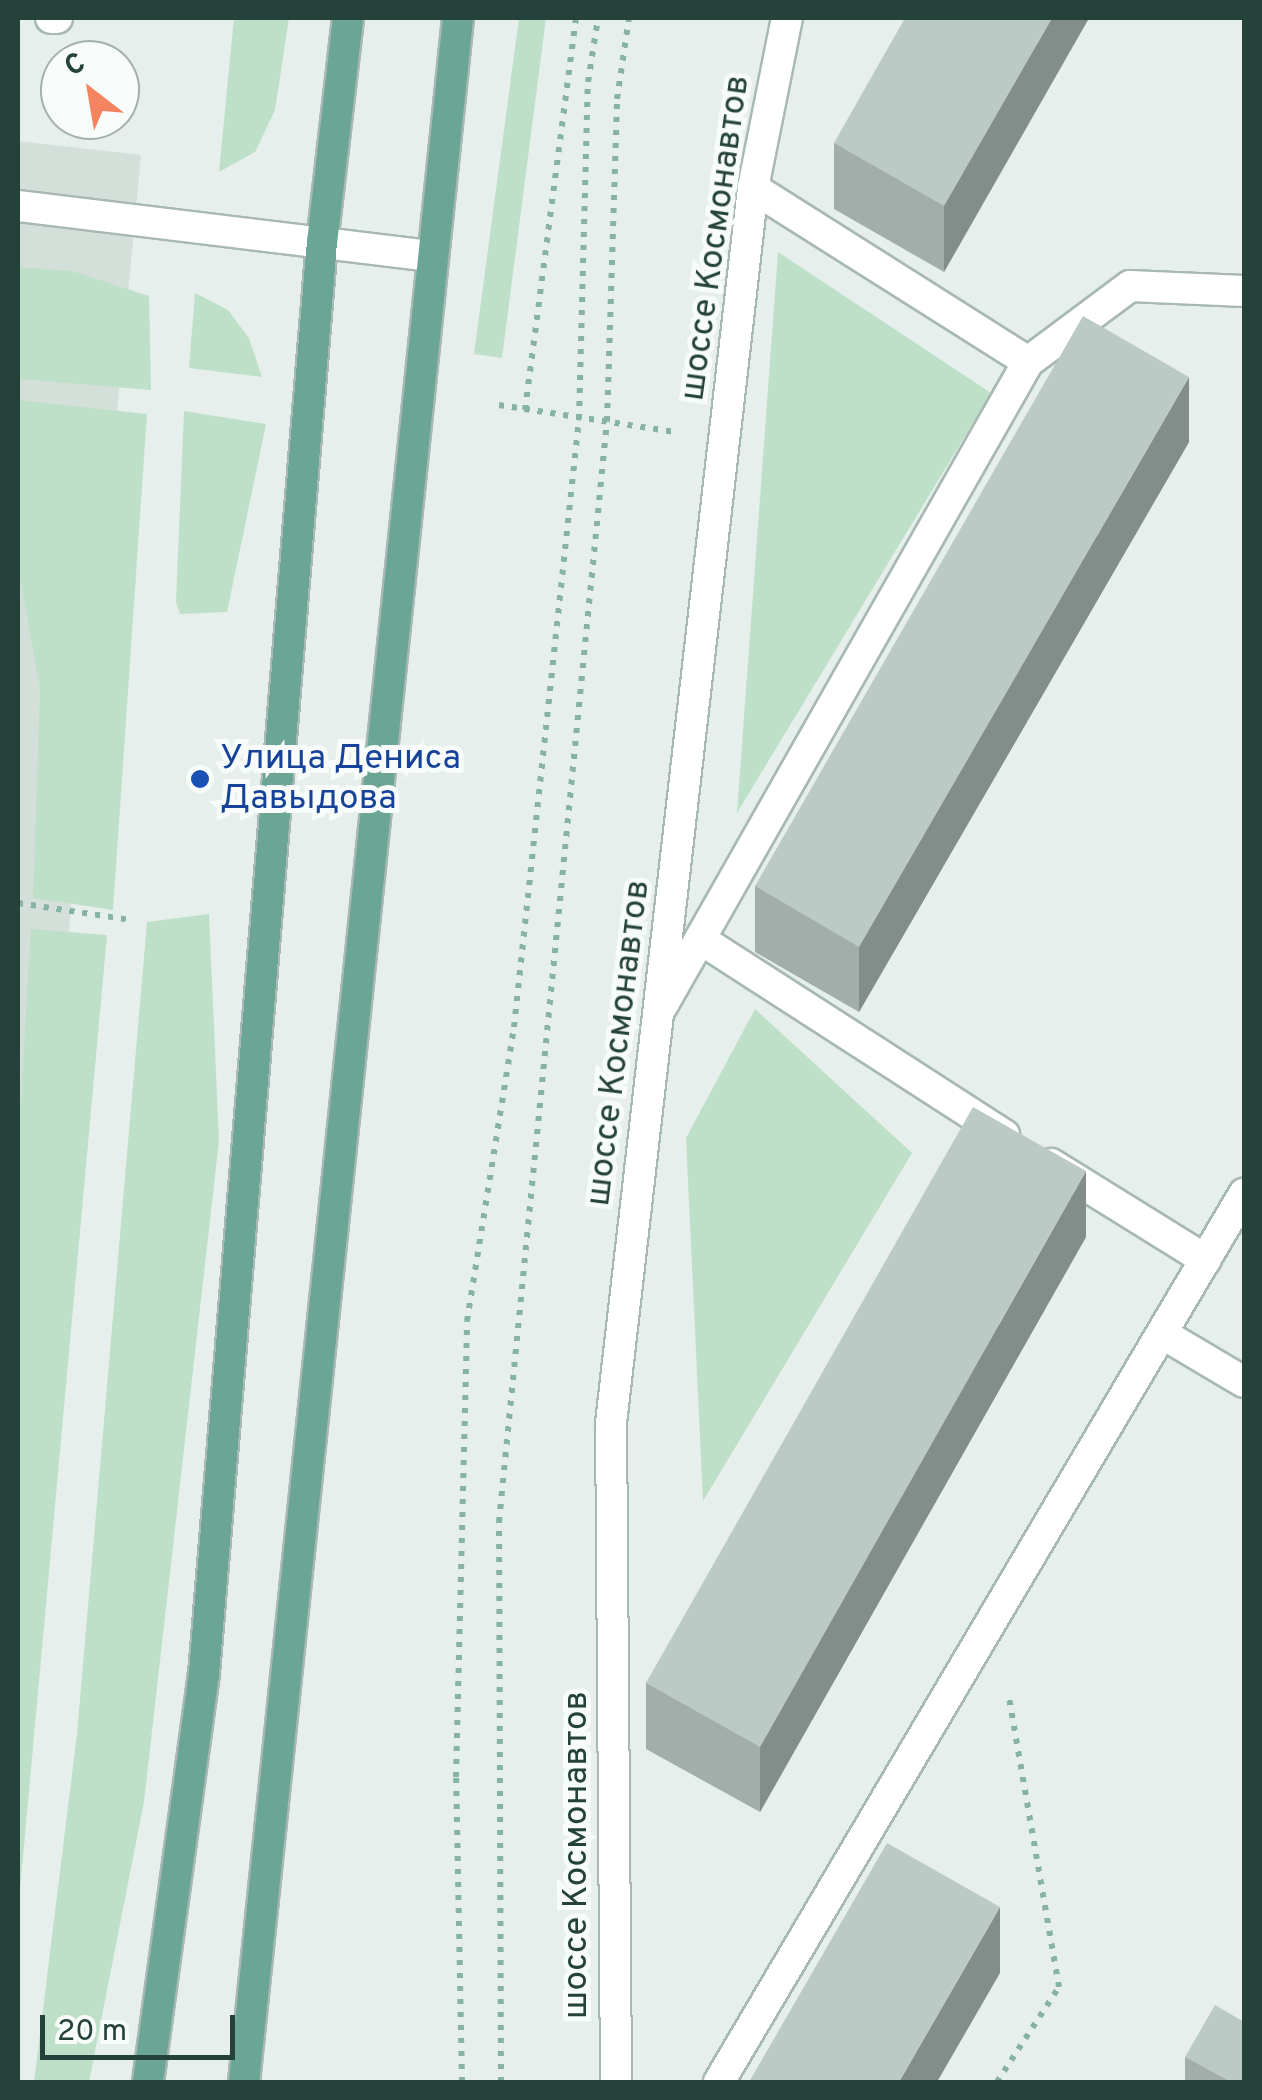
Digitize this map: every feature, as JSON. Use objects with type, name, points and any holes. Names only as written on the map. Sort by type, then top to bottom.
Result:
[{"type":"main road","points":[[148,2082],[204,1674],[322,244],[348,18]]},
{"type":"main road","points":[[244,2082],[458,18]]},
{"type":"street","name":"шоссе Космонавтов","points":[[616,2082],[611,1423],[662,1006],[753,188],[787,18]]},
{"type":"street","points":[[753,188],[1028,362]]},
{"type":"street","points":[[18,206],[433,256]]},
{"type":"street","points":[[662,1006],[1028,362],[1130,286],[1244,291]]},
{"type":"street","points":[[700,939],[1206,1260]]},
{"type":"street","points":[[719,2082],[1244,1194]]},
{"type":"street","points":[[1162,1334],[1244,1382]]},
{"type":"path","points":[[525,410],[576,18]]},
{"type":"path","points":[[462,2082],[456,1777],[467,1320],[514,1027],[579,419],[588,82],[598,18]]},
{"type":"path","points":[[501,2082],[499,1522],[607,421],[617,99],[628,18]]},
{"type":"path","points":[[499,405],[725,440]]},
{"type":"path","points":[[18,903],[130,920]]},
{"type":"path","points":[[996,1618],[1059,1987],[997,2082]]},
{"type":"shaded area","points":[[18,141],[141,155],[18,1478]]},
{"type":"green space","points":[[234,18],[289,18],[275,110],[255,152],[219,172]]},
{"type":"green space","points":[[519,18],[546,18],[502,358],[474,354]]},
{"type":"green space","points":[[778,252],[991,393],[737,813]]},
{"type":"green space","points":[[18,267],[72,271],[149,296],[151,390],[18,379]]},
{"type":"green space","points":[[195,293],[228,310],[249,338],[262,377],[189,368]]},
{"type":"green space","points":[[18,400],[147,414],[113,910],[33,898],[40,688],[18,567]]},
{"type":"green space","points":[[184,411],[266,424],[227,612],[180,614],[176,602]]},
{"type":"green space","points":[[209,914],[219,1141],[144,1802],[89,2082],[34,2082],[77,1734],[147,922]]},
{"type":"green space","points":[[31,929],[107,935],[18,1912],[18,1144]]},
{"type":"green space","points":[[755,1009],[912,1153],[703,1501],[686,1138]]},
{"type":"building","points":[[905,18],[1052,18],[944,206],[834,143]]},
{"type":"building","points":[[1083,316],[1189,377],[859,947],[755,886]]},
{"type":"building","points":[[973,1107],[1086,1171],[760,1747],[646,1683]]},
{"type":"building","points":[[887,1843],[1000,1907],[899,2082],[749,2082]]},
{"type":"building","points":[[1215,2005],[1244,2022],[1244,2082],[1231,2082],[1185,2057]]},
{"type":"place","name":"Улица Дениса Давыдова","points":[[200,779]]}]
